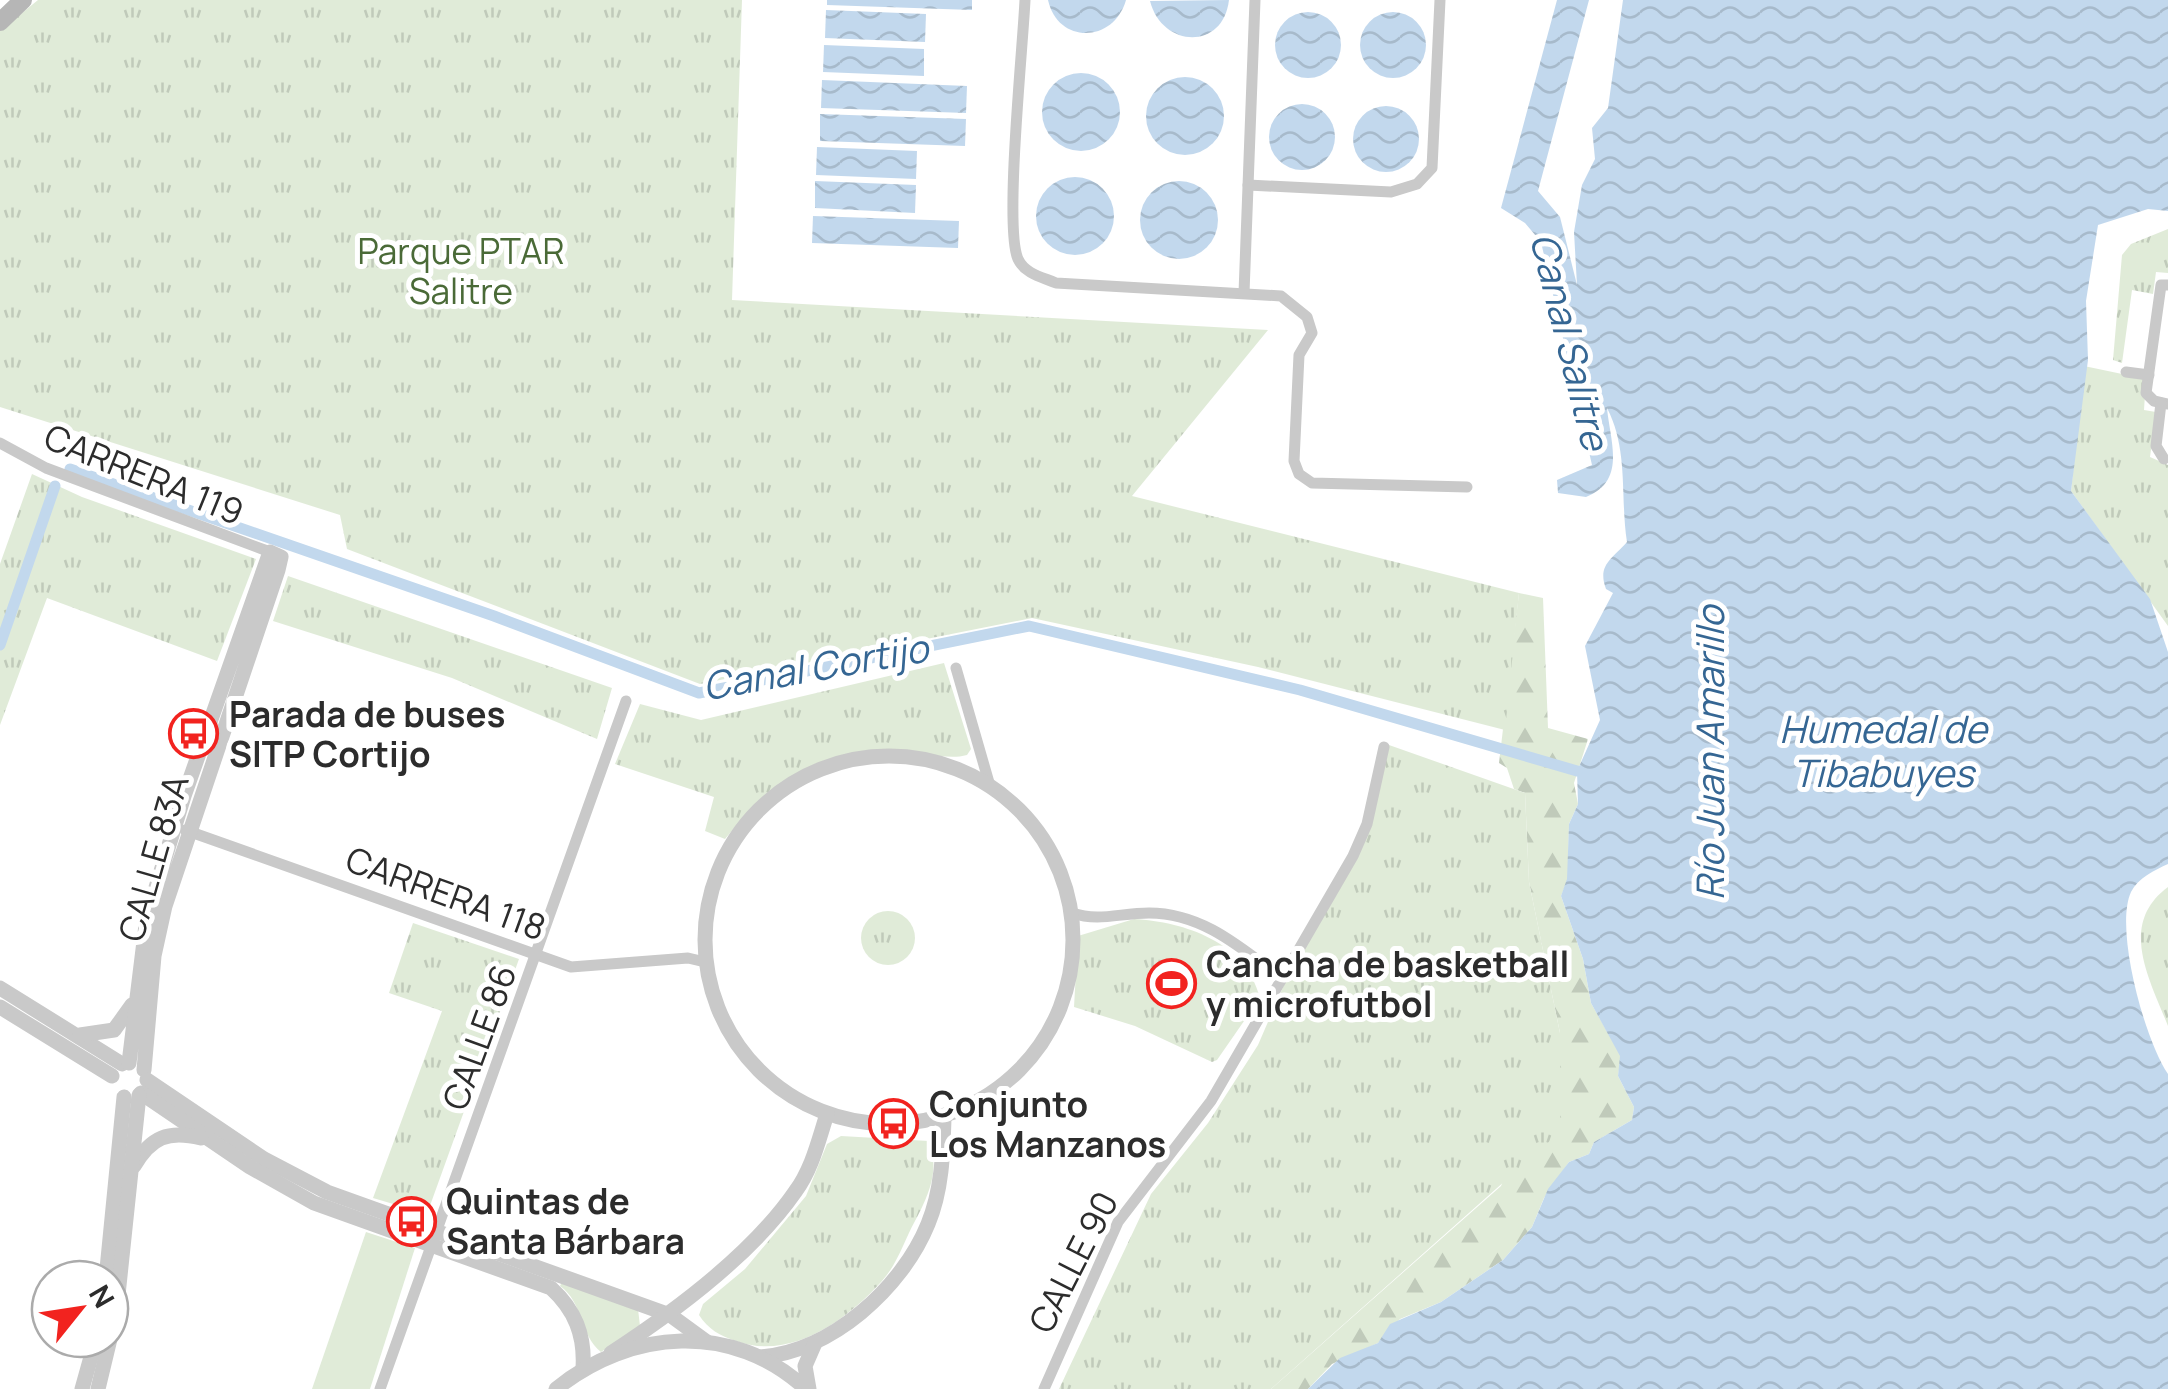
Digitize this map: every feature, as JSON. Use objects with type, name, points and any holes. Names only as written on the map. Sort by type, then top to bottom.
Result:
[{"type":"main road","points":[[0,22],[24,0]]},
{"type":"street","points":[[1025,0],[1014,220],[1019,262],[1028,272],[1056,283],[1244,293],[1293,302],[1310,327],[1310,338],[1299,355],[1294,461],[1299,474],[1312,483],[1468,487]]},
{"type":"street","points":[[1244,293],[1256,0]]},
{"type":"street","points":[[1248,185],[1391,192],[1416,184],[1432,168],[1440,0]]},
{"type":"street","points":[[2164,285],[2147,396],[2164,403],[2156,446],[2167,459]]},
{"type":"street","points":[[2126,372],[2149,375]]},
{"type":"street","name":"CARRERA 119","points":[[0,443],[46,468],[270,552]]},
{"type":"street","name":"CALLE 83A","points":[[116,1259],[131,1170],[134,1001],[147,917],[181,828],[270,552]]},
{"type":"street","points":[[956,668],[990,786]]},
{"type":"street","name":"CALLE 86","points":[[380,1389],[626,701]]},
{"type":"street","name":"CALLE 90","points":[[1044,1389],[1118,1222],[1211,1101],[1353,856],[1367,824],[1384,747]]},
{"type":"street","points":[[899,756],[961,771],[990,786],[1020,810],[1044,840],[1062,875],[1072,913],[1071,971],[1065,1000],[1046,1040],[996,1092],[944,1118],[884,1124],[826,1114],[790,1096],[759,1070],[734,1038],[715,1002],[706,962],[704,921],[714,881],[731,843],[757,810],[790,784],[827,766],[899,756]]},
{"type":"street","name":"CALLE 83A","points":[[114,1259],[132,1080],[181,828]]},
{"type":"street","name":"CARRERA 118","points":[[181,828],[586,969],[688,958],[706,962]]},
{"type":"street","points":[[1072,913],[1093,920],[1147,913],[1181,916],[1226,936],[1280,976]]},
{"type":"street","points":[[0,988],[76,1034],[210,1140],[314,1203],[435,1237],[670,1315],[708,1342]]},
{"type":"street","points":[[76,1034],[95,1036],[114,1030],[134,1001]]},
{"type":"street","points":[[0,1007],[300,1180],[551,1288],[572,1311],[580,1330],[583,1368]]},
{"type":"street","points":[[556,1389],[670,1315],[797,1190],[812,1163],[826,1114]]},
{"type":"street","points":[[760,1357],[790,1352],[817,1340],[863,1311],[910,1255],[927,1225],[942,1173],[944,1118]]},
{"type":"street","points":[[131,1170],[158,1138],[173,1133],[210,1140]]},
{"type":"street","points":[[668,1340],[670,1315]]},
{"type":"street","points":[[611,1353],[668,1340],[708,1342],[760,1357],[808,1389]]},
{"type":"street","points":[[808,1389],[804,1366],[817,1340]]},
{"type":"street","name":"CALLE 83A","points":[[82,1389],[95,1359]]},
{"type":"street","name":"CALLE 83A","points":[[98,1389],[99,1359]]},
{"type":"green space","name":"Parque PTAR Salitre","points":[[38,0],[742,0],[732,300],[1268,330],[1132,496],[1519,593],[1505,730],[1258,667],[1032,618],[700,684],[347,549],[340,515],[0,407],[0,31]]},
{"type":"green space","points":[[2168,229],[2168,273],[2156,272],[2153,294],[2132,290],[2122,363],[2113,360],[2122,255],[2131,244]]},
{"type":"green space","points":[[2084,366],[2146,379],[2144,410],[2156,412],[2150,457],[2168,465],[2168,626],[2071,491]]},
{"type":"green space","points":[[32,474],[82,497],[256,559],[217,661],[47,598],[0,725],[0,564]]},
{"type":"green space","points":[[288,576],[612,688],[597,739],[452,678],[273,621]]},
{"type":"green space","points":[[1519,593],[1543,598],[1548,728],[1588,739],[1574,783],[1578,804],[1569,824],[1568,879],[1561,896],[1583,959],[1591,1003],[1621,1056],[1618,1076],[1634,1107],[1632,1120],[1594,1142],[1589,1154],[1569,1162],[1544,1198],[1532,1227],[1503,1260],[1441,1302],[1400,1319],[1378,1343],[1332,1364],[1308,1389],[1271,1389],[1501,1186],[1560,1033],[1529,882],[1525,793],[1514,789],[1507,768],[1499,763]]},
{"type":"green space","points":[[944,663],[971,749],[967,755],[950,757],[906,750],[845,755],[779,786],[725,839],[705,831],[714,797],[615,764],[640,704],[701,720]]},
{"type":"green space","points":[[1389,745],[1525,793],[1529,882],[1560,1033],[1560,1132],[1271,1389],[1059,1389],[1151,1194],[1208,1123],[1258,1045],[1293,964],[1368,833]]},
{"type":"green space","points":[[2168,887],[2168,1026],[2146,971],[2141,935],[2153,902]]},
{"type":"green space","points":[[888,911],[907,919],[915,938],[907,957],[888,965],[869,957],[861,938],[869,919]]},
{"type":"green space","points":[[1134,919],[1173,925],[1211,939],[1242,962],[1253,979],[1260,998],[1217,1060],[1212,1062],[1135,1026],[1074,1007],[1078,936]]},
{"type":"green space","points":[[413,923],[519,959],[427,1214],[373,1198],[442,1011],[389,993]]},
{"type":"green space","points":[[841,1136],[929,1141],[931,1182],[892,1267],[868,1296],[816,1334],[777,1346],[756,1346],[715,1331],[699,1315],[703,1304],[745,1269],[806,1196],[827,1144]]},
{"type":"green space","points":[[366,1232],[415,1248],[370,1389],[312,1389]]},
{"type":"green space","points":[[563,1280],[638,1309],[640,1326],[601,1352],[573,1301],[560,1286]]},
{"type":"water","points":[[827,0],[972,0],[972,10],[827,5]]},
{"type":"water","points":[[1048,0],[1126,0],[1110,24],[1086,33],[1063,25]]},
{"type":"water","points":[[1229,0],[1216,28],[1192,37],[1167,28],[1150,1]]},
{"type":"water","name":"Humedal de Tibabuyes","points":[[1557,0],[1589,0],[1538,191],[1560,217],[1577,285],[1574,232],[1582,185],[1595,159],[1592,128],[1608,108],[1623,0],[2168,0],[2168,211],[2148,209],[2098,225],[2086,301],[2088,360],[2071,491],[2150,599],[2168,652],[2168,864],[2134,887],[2126,931],[2142,1012],[2168,1074],[2168,1389],[1308,1389],[1340,1358],[1378,1343],[1390,1324],[1441,1302],[1503,1260],[1532,1227],[1548,1189],[1569,1162],[1589,1154],[1594,1142],[1632,1120],[1634,1107],[1618,1076],[1620,1056],[1591,1003],[1583,959],[1561,896],[1567,879],[1569,824],[1578,804],[1577,771],[1600,720],[1585,646],[1613,593],[1606,589],[1605,568],[1627,542],[1621,458],[1607,408],[1613,459],[1607,481],[1586,497],[1558,493],[1557,480],[1592,465],[1541,242],[1525,223],[1501,208]]},
{"type":"water","points":[[826,10],[926,14],[925,42],[825,38]]},
{"type":"water","points":[[1308,12],[1331,22],[1341,45],[1331,68],[1308,78],[1285,68],[1275,45],[1285,22]]},
{"type":"water","points":[[1393,12],[1416,22],[1426,45],[1416,68],[1393,78],[1370,68],[1360,45],[1370,22]]},
{"type":"water","points":[[824,45],[924,49],[924,76],[823,72]]},
{"type":"water","points":[[1073,73],[1089,73],[1114,90],[1120,112],[1114,134],[1103,145],[1089,151],[1073,151],[1048,134],[1042,120],[1042,104],[1059,79]]},
{"type":"water","points":[[1177,77],[1193,77],[1218,94],[1224,116],[1218,138],[1207,149],[1193,155],[1177,155],[1152,138],[1146,124],[1146,108],[1163,83]]},
{"type":"water","points":[[822,80],[967,86],[966,113],[821,108]]},
{"type":"water","points":[[1302,104],[1325,114],[1335,137],[1325,160],[1302,170],[1279,160],[1269,137],[1279,114]]},
{"type":"water","points":[[1386,106],[1409,116],[1419,139],[1409,162],[1386,172],[1363,162],[1353,139],[1363,116]]},
{"type":"water","points":[[820,114],[966,119],[965,146],[820,141]]},
{"type":"water","points":[[817,147],[917,151],[916,179],[816,175]]},
{"type":"water","points":[[1067,177],[1083,177],[1108,194],[1114,216],[1108,238],[1097,249],[1083,255],[1067,255],[1042,238],[1036,224],[1036,208],[1053,183]]},
{"type":"water","points":[[815,181],[916,185],[915,213],[815,208]]},
{"type":"water","points":[[1171,181],[1187,181],[1212,198],[1218,220],[1212,242],[1201,253],[1187,259],[1171,259],[1146,242],[1140,228],[1140,212],[1157,187]]},
{"type":"water","points":[[813,216],[959,221],[958,248],[812,243]]},
{"type":"waterway","name":"Canal Cortijo","points":[[70,469],[494,616],[699,693],[1029,626],[1300,690],[1577,771]]},
{"type":"waterway","name":"Canal Cortijo","points":[[0,645],[55,486]]},
{"type":"place","name":"Parada de buses SITP Cortijo","points":[[194,734]]},
{"type":"place","name":"Cancha de basketball y microfutbol","points":[[1171,984]]},
{"type":"place","name":"Conjunto Los Manzanos","points":[[894,1124]]},
{"type":"place","name":"Quintas de Santa Bárbara","points":[[411,1221]]},
{"type":"water label","name":"Canal Salitre","points":[[1571,341]]},
{"type":"water label","name":"Río Juan Amarillo","points":[[1709,753]]}]
